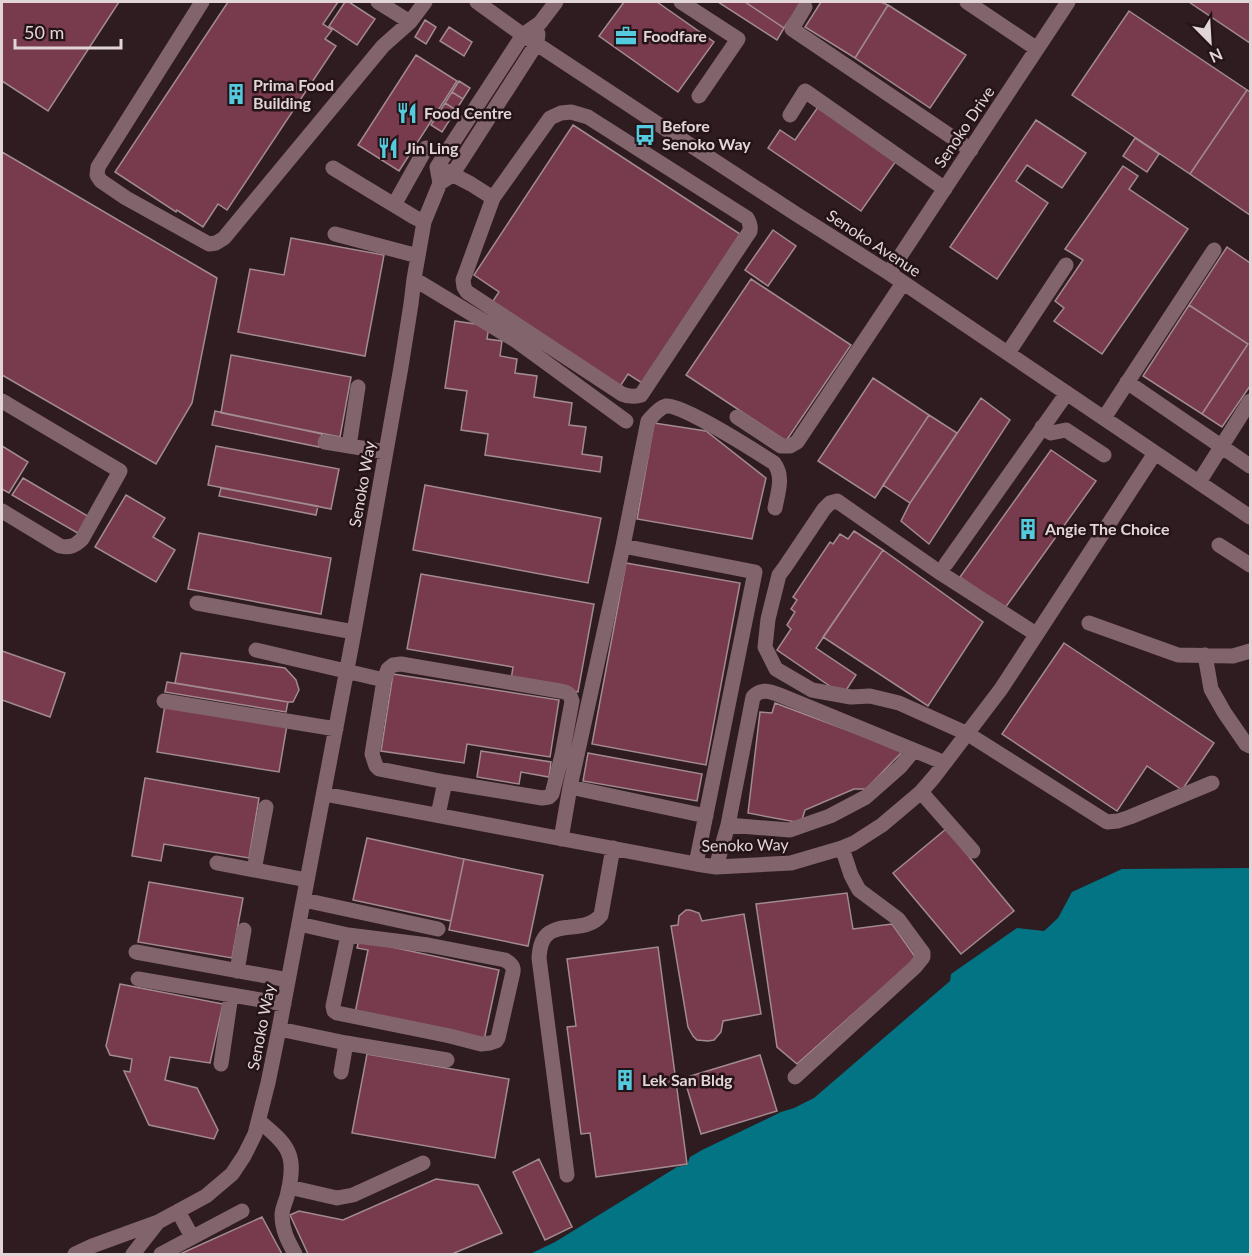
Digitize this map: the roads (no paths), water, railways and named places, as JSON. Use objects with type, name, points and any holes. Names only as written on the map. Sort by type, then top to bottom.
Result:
[{"type":"street","points":[[202,2],[98,167],[97,175],[101,181],[126,198],[209,244],[225,238],[383,46],[410,22],[424,2]]},
{"type":"street","points":[[378,2],[410,22]]},
{"type":"street","name":"Senoko Avenue","points":[[477,2],[523,35],[889,273],[1251,517]]},
{"type":"street","name":"Senoko Way","points":[[446,179],[438,167],[523,35],[540,23],[556,2]]},
{"type":"street","points":[[681,2],[738,39],[699,96]]},
{"type":"street","points":[[967,2],[1037,49]]},
{"type":"street","name":"Senoko Drive","points":[[889,273],[1068,2]]},
{"type":"street","points":[[806,7],[792,29],[971,150]]},
{"type":"street","name":"Senoko Way","points":[[75,1254],[158,1222],[206,1196],[232,1174],[255,1134],[284,1004],[347,672],[410,315],[424,222],[446,179],[537,43],[540,23]]},
{"type":"street","points":[[790,115],[805,91],[945,189]]},
{"type":"street","points":[[571,111],[588,117],[747,218],[751,227],[641,395],[629,397],[467,292],[463,280],[493,198],[550,118],[571,111]]},
{"type":"street","points":[[394,205],[426,148]]},
{"type":"street","points":[[333,168],[424,222]]},
{"type":"street","points":[[446,179],[471,184],[493,198]]},
{"type":"street","points":[[335,234],[418,256]]},
{"type":"street","points":[[1104,418],[1214,250]]},
{"type":"street","points":[[1008,353],[1066,265]]},
{"type":"street","points":[[414,279],[515,340],[626,421]]},
{"type":"street","points":[[736,417],[781,446],[790,446],[797,442],[903,283]]},
{"type":"street","points":[[1128,382],[1251,466]]},
{"type":"street","points":[[349,446],[358,387]]},
{"type":"street","points":[[946,564],[1067,393]]},
{"type":"street","points":[[2,401],[120,471],[82,539],[72,546],[60,546],[2,511]]},
{"type":"street","points":[[1199,482],[1251,401]]},
{"type":"street","points":[[561,838],[648,421],[665,406],[676,407],[729,434],[774,463],[779,469],[780,476],[775,508]]},
{"type":"street","points":[[1042,427],[1051,433],[1066,430],[1104,455]]},
{"type":"street","points":[[325,442],[386,452]]},
{"type":"street","name":"Senoko Way","points":[[324,794],[717,867],[791,863],[842,848],[882,825],[921,792],[968,734],[1001,689],[1155,453]]},
{"type":"street","points":[[1036,634],[942,574],[837,501],[830,503],[824,509],[779,575],[768,620],[765,646],[776,669],[812,690],[851,697],[870,696],[899,703],[968,734],[1107,822],[1118,821],[1212,783]]},
{"type":"street","points":[[1219,545],[1251,565]]},
{"type":"street","points":[[623,546],[755,572],[696,864]]},
{"type":"street","points":[[197,603],[354,632]]},
{"type":"street","points":[[1089,623],[1179,655],[1233,656],[1251,651]]},
{"type":"street","points":[[256,650],[384,680]]},
{"type":"street","points":[[1205,656],[1211,689],[1246,744],[1251,746]]},
{"type":"street","points":[[401,664],[567,692],[570,696],[572,701],[562,755],[552,794],[549,797],[542,798],[445,782],[379,769],[376,766],[372,754],[384,680],[388,669],[393,665],[401,664]]},
{"type":"street","points":[[717,867],[728,825],[753,697],[757,693],[768,691],[782,696],[945,763]]},
{"type":"street","points":[[164,701],[336,729]]},
{"type":"street","points":[[728,825],[790,830],[830,816],[866,797],[900,767],[914,750]]},
{"type":"street","points":[[438,815],[445,782]]},
{"type":"street","points":[[570,787],[705,816]]},
{"type":"street","points":[[921,792],[973,851]]},
{"type":"street","points":[[254,870],[266,807]]},
{"type":"street","points":[[567,1175],[539,958],[540,948],[543,938],[550,932],[594,922],[602,915],[613,848]]},
{"type":"street","points":[[795,1077],[915,967],[923,957],[923,953],[898,919],[859,890],[842,848]]},
{"type":"street","points":[[217,863],[307,880]]},
{"type":"street","points":[[304,900],[438,929]]},
{"type":"street","points":[[299,924],[348,935],[428,945],[510,962],[513,972],[496,1041],[481,1044],[334,1011],[333,1005],[348,935]]},
{"type":"street","points":[[237,971],[244,930]]},
{"type":"street","points":[[136,952],[288,980]]},
{"type":"street","points":[[138,979],[284,1004]]},
{"type":"street","points":[[221,1064],[231,995]]},
{"type":"street","points":[[279,1029],[447,1060]]},
{"type":"street","points":[[341,1072],[346,1043]]},
{"type":"street","points":[[259,1121],[281,1142],[291,1157],[292,1169],[282,1212],[284,1232],[295,1254]]},
{"type":"street","points":[[289,1187],[337,1198],[344,1197],[423,1163]]},
{"type":"street","points":[[178,1211],[192,1237]]},
{"type":"street","points":[[161,1254],[242,1211]]},
{"type":"street","name":"Senoko Way","points":[[133,1254],[158,1222]]},
{"type":"water","points":[[1250,868],[1250,1254],[530,1254],[555,1242],[677,1167],[687,1165],[690,1157],[702,1150],[814,1098],[950,981],[951,974],[1017,928],[1044,931],[1058,918],[1072,892],[1122,869]]},
{"type":"place","name":"Foodfare","points":[[626,36]]},
{"type":"place","name":"Prima Food Building","points":[[236,94]]},
{"type":"place","name":"Food Centre","points":[[407,113]]},
{"type":"place","name":"Before Senoko Way","points":[[645,135]]},
{"type":"place","name":"Jin Ling","points":[[388,148]]},
{"type":"place","name":"Angie The Choice","points":[[1028,529]]},
{"type":"place","name":"Lek San Bldg","points":[[625,1080]]}]
